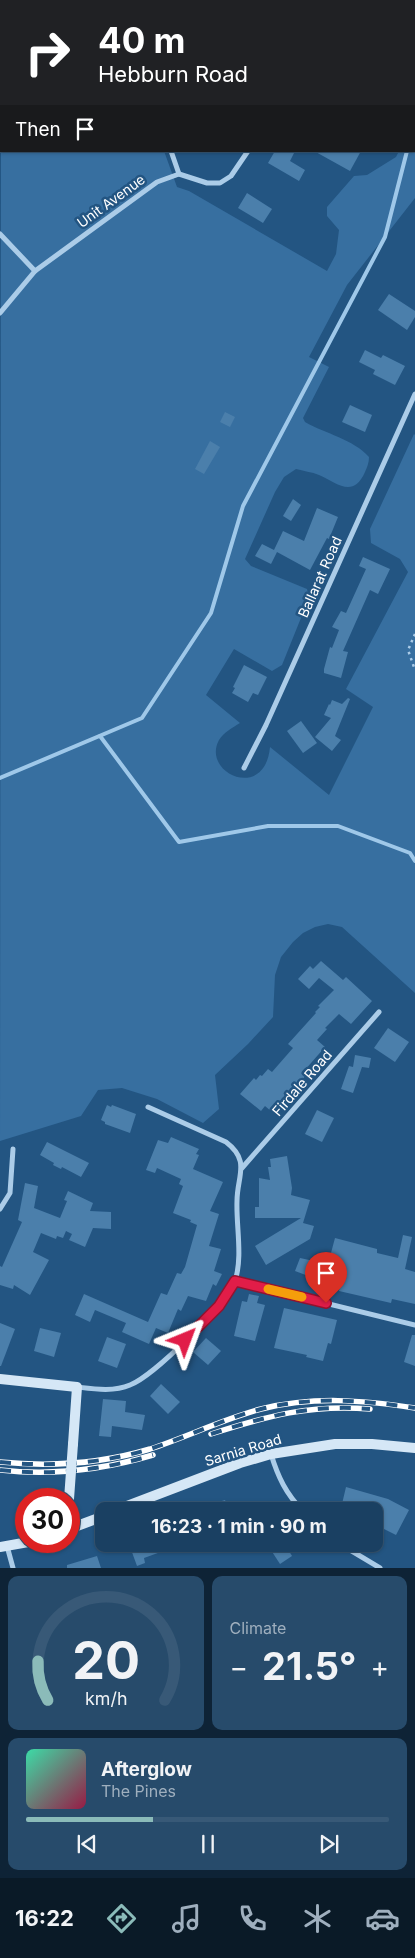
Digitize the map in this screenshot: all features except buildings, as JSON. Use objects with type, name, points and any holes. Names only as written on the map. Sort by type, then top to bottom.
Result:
[{"type":"main road","points":[[0,1379],[77,1387],[70,1488]]},
{"type":"main road","name":"Sarnia Road","points":[[137,1502],[240,1462],[271,1454],[335,1444],[372,1444],[415,1448]]},
{"type":"main road","points":[[80,1525],[95,1519]]},
{"type":"street","points":[[171,152],[179,174],[207,183],[220,183],[231,176],[247,152]]},
{"type":"street","name":"Unit Avenue","points":[[0,314],[35,271],[135,196],[157,182],[179,174]]},
{"type":"street","points":[[0,234],[35,271]]},
{"type":"street","name":"Ballarat Road","points":[[244,768],[266,725],[415,394]]},
{"type":"street","name":"Firdale Road","points":[[242,1168],[379,1012]]},
{"type":"street","points":[[77,1387],[103,1389],[130,1386],[144,1378],[162,1364],[219,1306],[235,1281],[238,1255],[237,1195],[242,1168],[240,1158],[235,1149],[226,1142],[148,1107]]},
{"type":"street","points":[[0,1209],[10,1193],[13,1149]]},
{"type":"street","points":[[235,1281],[415,1325]]},
{"type":"street","points":[[271,1454],[278,1478],[295,1502]]},
{"type":"street","points":[[4,1547],[13,1568]]},
{"type":"street","points":[[353,1552],[380,1568]]},
{"type":"path","points":[[415,634],[408,650],[415,670]]},
{"type":"shaded area","points":[[1,152],[164,152],[177,187],[189,191],[327,271],[336,254],[339,230],[327,216],[327,207],[354,176],[367,175],[396,157],[398,152],[415,152],[415,198],[347,285],[309,357],[329,367],[303,418],[305,422],[347,441],[363,451],[369,457],[367,467],[360,480],[350,487],[338,485],[316,474],[296,469],[284,477],[275,492],[245,559],[251,566],[307,589],[309,598],[282,665],[272,671],[234,649],[206,695],[240,723],[226,732],[219,740],[216,752],[219,763],[226,771],[236,776],[247,778],[257,774],[266,764],[270,747],[329,795],[373,707],[346,689],[408,572],[400,559],[371,543],[370,529],[414,434],[415,993],[342,927],[328,924],[315,927],[303,933],[281,957],[275,975],[273,1017],[215,1075],[219,1109],[203,1123],[157,1099],[122,1088],[98,1090],[81,1116],[0,1141]]},
{"type":"waterway","points":[[0,778],[142,718],[211,613],[243,506],[385,237],[407,152]]},
{"type":"waterway","points":[[100,736],[179,842],[268,826],[338,826],[410,853],[415,861]]},
{"type":"railway","points":[[0,1462],[57,1464],[113,1458],[150,1449],[247,1413],[300,1402],[357,1401],[415,1408]]},
{"type":"railway","points":[[211,1434],[289,1413],[328,1408],[370,1409]]},
{"type":"railway","points":[[0,1470],[58,1472],[115,1465],[153,1455]]},
{"type":"slow traffic","points":[[268,1289],[302,1297]]},
{"type":"route","points":[[185,1340],[219,1306],[235,1281],[326,1303]]}]
